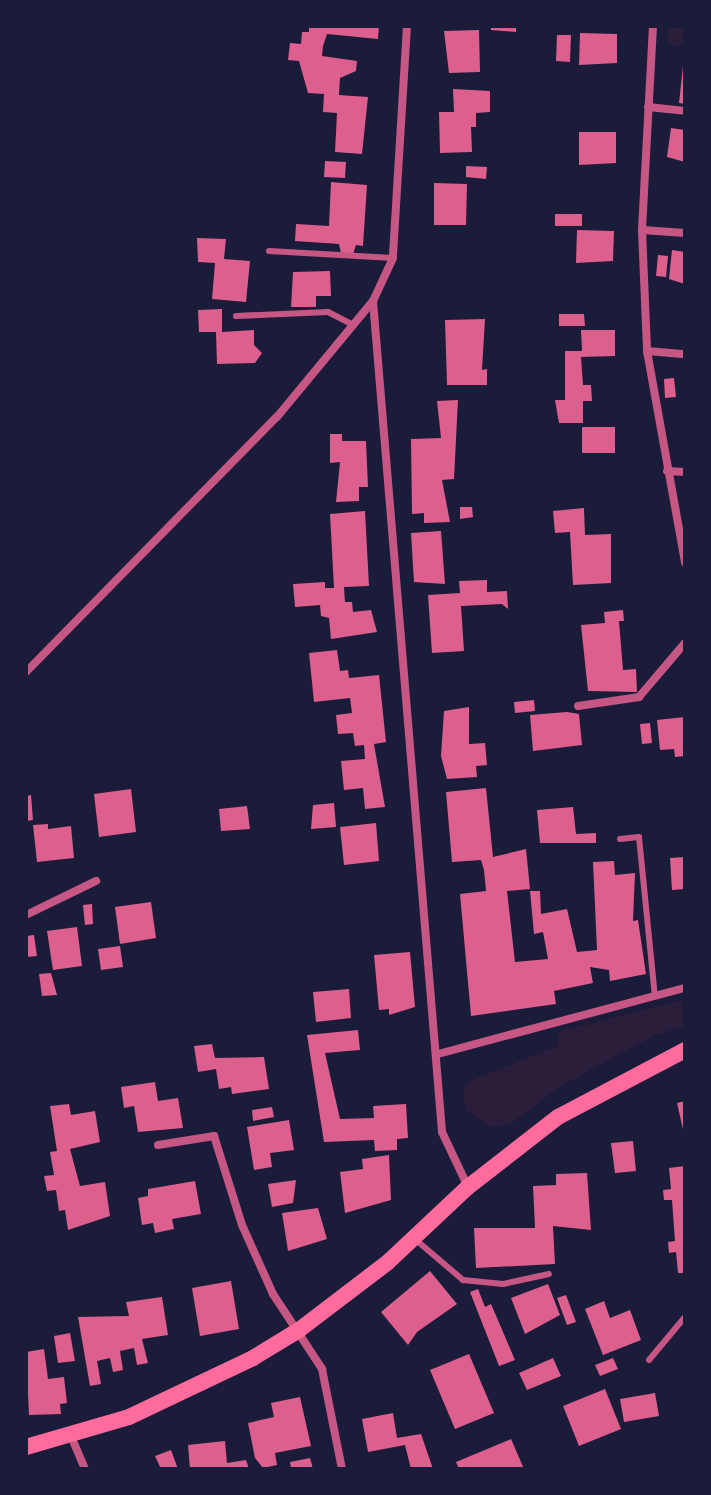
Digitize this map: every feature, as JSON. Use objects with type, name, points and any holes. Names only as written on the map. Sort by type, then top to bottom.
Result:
[{"type":"main road","points":[[26,1447],[71,1436],[174,1399],[299,1330],[413,1238],[468,1187],[558,1117],[685,1050]]},
{"type":"street","points":[[26,672],[277,417],[373,301],[393,258],[407,26]]},
{"type":"street","points":[[653,26],[642,230],[647,351],[685,563]]},
{"type":"street","points":[[648,107],[685,111]]},
{"type":"street","points":[[642,230],[685,233]]},
{"type":"street","points":[[373,301],[438,1054],[442,1132],[468,1187]]},
{"type":"street","points":[[647,351],[685,354]]},
{"type":"street","points":[[667,471],[685,472]]},
{"type":"street","points":[[578,706],[639,697],[685,643]]},
{"type":"street","points":[[26,915],[96,881]]},
{"type":"street","points":[[438,1054],[685,988]]},
{"type":"street","points":[[158,1145],[214,1136],[242,1225],[273,1294],[322,1369],[342,1469]]},
{"type":"street","points":[[71,1436],[85,1469]]},
{"type":"lane","points":[[269,251],[393,258]]},
{"type":"lane","points":[[236,316],[328,312],[353,325]]},
{"type":"lane","points":[[620,839],[639,837],[655,996]]},
{"type":"lane","points":[[413,1238],[463,1280],[503,1284],[549,1274]]},
{"type":"lane","points":[[649,1360],[685,1317]]},
{"type":"shaded area","points":[[673,26],[681,26],[687,36],[681,46],[673,46],[667,40],[667,32]]},
{"type":"shaded area","points":[[685,1000],[685,1026],[655,1035],[561,1086],[512,1123],[491,1127],[466,1110],[463,1093],[470,1081],[557,1046],[559,1032]]},
{"type":"building","points":[[309,26],[379,26],[378,39],[327,34],[323,46],[322,56],[357,61],[356,71],[340,78],[339,95],[368,97],[362,154],[335,152],[337,113],[323,112],[324,94],[308,93],[299,61],[288,60],[290,43],[301,44],[302,32],[309,32]]},
{"type":"building","points":[[491,26],[516,26],[516,32],[491,30]]},
{"type":"building","points":[[479,30],[480,72],[449,73],[444,31]]},
{"type":"building","points":[[580,33],[617,34],[617,63],[579,65]]},
{"type":"building","points":[[557,35],[571,35],[570,62],[556,61]]},
{"type":"building","points":[[685,67],[685,104],[679,103]]},
{"type":"building","points":[[453,89],[490,91],[490,112],[476,113],[476,127],[471,127],[472,152],[440,153],[439,112],[454,112]]},
{"type":"building","points":[[671,128],[685,130],[685,162],[667,157]]},
{"type":"building","points":[[579,132],[616,132],[616,163],[579,165]]},
{"type":"building","points":[[325,161],[346,162],[345,178],[324,177]]},
{"type":"building","points":[[466,166],[487,167],[486,179],[466,177]]},
{"type":"building","points":[[331,182],[367,185],[363,246],[356,245],[353,254],[341,253],[339,244],[295,241],[296,224],[329,226]]},
{"type":"building","points":[[434,183],[467,184],[466,225],[434,225]]},
{"type":"building","points":[[555,214],[582,214],[582,226],[555,226]]},
{"type":"building","points":[[577,230],[614,231],[613,261],[576,263]]},
{"type":"building","points":[[197,238],[226,239],[224,259],[250,261],[246,302],[212,299],[215,263],[198,262]]},
{"type":"building","points":[[672,250],[685,252],[685,284],[669,279]]},
{"type":"building","points":[[658,255],[668,256],[666,277],[656,276]]},
{"type":"building","points":[[330,271],[331,296],[316,296],[316,307],[291,307],[293,272]]},
{"type":"building","points":[[222,309],[222,332],[254,330],[254,345],[262,353],[255,363],[217,364],[216,332],[199,332],[198,310]]},
{"type":"building","points":[[559,314],[584,314],[585,326],[559,326]]},
{"type":"building","points":[[485,319],[482,370],[487,369],[487,385],[447,385],[445,320]]},
{"type":"building","points":[[581,330],[615,330],[615,356],[581,357],[583,385],[591,385],[592,401],[583,401],[583,423],[559,423],[555,400],[565,400],[565,351],[582,351]]},
{"type":"building","points":[[674,378],[676,397],[665,398],[664,379]]},
{"type":"building","points":[[458,400],[454,479],[442,480],[450,522],[424,523],[424,513],[412,514],[411,439],[441,438],[437,401]]},
{"type":"building","points":[[582,427],[615,427],[615,453],[582,453]]},
{"type":"building","points":[[330,434],[342,434],[342,441],[366,441],[368,487],[359,487],[359,501],[336,502],[340,462],[330,463]]},
{"type":"building","points":[[460,507],[472,507],[473,517],[460,519]]},
{"type":"building","points":[[584,508],[585,535],[611,534],[611,583],[573,585],[570,532],[555,533],[553,511]]},
{"type":"building","points":[[365,511],[369,586],[344,587],[345,602],[352,602],[353,612],[371,610],[377,632],[331,639],[329,618],[321,616],[320,605],[295,607],[293,584],[325,582],[325,588],[334,588],[330,514]]},
{"type":"building","points":[[441,531],[445,584],[414,582],[411,533]]},
{"type":"building","points":[[487,580],[487,592],[507,591],[508,609],[502,604],[461,606],[464,651],[432,653],[428,595],[460,593],[459,581]]},
{"type":"building","points":[[623,610],[624,621],[619,621],[623,670],[636,669],[637,692],[588,691],[581,625],[605,623],[604,612]]},
{"type":"building","points":[[337,650],[340,671],[348,670],[349,678],[379,675],[386,742],[374,744],[385,807],[365,809],[363,788],[344,790],[341,761],[365,759],[364,745],[355,746],[353,733],[338,734],[336,715],[352,713],[350,698],[314,702],[309,653]]},
{"type":"building","points":[[534,700],[535,711],[515,713],[514,702]]},
{"type":"building","points":[[469,707],[469,744],[485,743],[487,765],[476,766],[477,777],[447,779],[441,756],[444,711]]},
{"type":"building","points":[[579,714],[582,745],[533,751],[530,715]]},
{"type":"building","points":[[685,717],[685,756],[675,757],[674,749],[660,750],[657,720]]},
{"type":"building","points":[[650,723],[652,743],[642,744],[640,724]]},
{"type":"building","points":[[486,788],[493,857],[526,849],[530,889],[507,891],[515,962],[548,959],[543,932],[534,934],[530,891],[540,891],[541,914],[567,909],[577,952],[597,950],[593,862],[614,861],[615,875],[635,873],[633,921],[638,920],[646,974],[610,981],[609,970],[590,967],[593,983],[554,991],[556,1004],[471,1016],[460,894],[486,891],[484,870],[481,860],[452,862],[446,792]]},
{"type":"building","points":[[131,789],[136,832],[99,837],[94,794]]},
{"type":"building","points":[[31,795],[33,820],[26,821],[26,796]]},
{"type":"building","points":[[334,803],[336,827],[311,829],[313,805]]},
{"type":"building","points":[[247,806],[250,829],[221,831],[219,809]]},
{"type":"building","points":[[573,807],[576,834],[596,833],[596,843],[540,843],[537,810]]},
{"type":"building","points":[[376,823],[379,861],[344,865],[340,827]]},
{"type":"building","points":[[48,824],[48,829],[71,826],[74,858],[37,862],[33,825]]},
{"type":"building","points":[[685,857],[685,889],[672,890],[670,858]]},
{"type":"building","points":[[151,902],[156,938],[120,944],[115,907]]},
{"type":"building","points":[[92,904],[93,924],[85,925],[83,905]]},
{"type":"building","points":[[77,927],[82,966],[53,970],[47,931]]},
{"type":"building","points":[[34,935],[37,956],[26,957],[26,936]]},
{"type":"building","points":[[120,946],[123,967],[101,970],[98,949]]},
{"type":"building","points":[[410,952],[415,1007],[389,1015],[389,1009],[379,1010],[374,955]]},
{"type":"building","points":[[51,973],[57,995],[42,996],[39,974]]},
{"type":"building","points":[[349,989],[351,1018],[316,1022],[313,992]]},
{"type":"building","points":[[358,1030],[360,1050],[325,1053],[340,1119],[374,1118],[373,1106],[406,1104],[408,1138],[397,1139],[397,1150],[375,1151],[374,1140],[324,1142],[307,1035]]},
{"type":"building","points":[[212,1044],[215,1058],[264,1057],[269,1089],[232,1094],[231,1087],[219,1089],[216,1069],[198,1072],[194,1046]]},
{"type":"building","points":[[155,1082],[158,1101],[178,1098],[183,1128],[138,1132],[134,1106],[124,1108],[121,1087]]},
{"type":"building","points":[[685,1101],[685,1134],[684,1134],[677,1103]]},
{"type":"building","points":[[69,1104],[71,1115],[95,1111],[100,1142],[70,1149],[80,1186],[105,1182],[110,1216],[68,1230],[65,1210],[59,1211],[56,1190],[47,1191],[44,1176],[54,1175],[50,1152],[57,1151],[50,1106]]},
{"type":"building","points":[[272,1107],[274,1117],[253,1121],[252,1110]]},
{"type":"building","points":[[289,1120],[294,1150],[270,1153],[272,1167],[254,1170],[247,1127]]},
{"type":"building","points":[[633,1141],[636,1171],[615,1173],[611,1143]]},
{"type":"building","points":[[389,1155],[391,1200],[345,1213],[340,1172],[363,1169],[362,1159]]},
{"type":"building","points":[[685,1166],[685,1273],[678,1273],[676,1252],[669,1253],[668,1242],[675,1241],[672,1200],[664,1200],[663,1190],[671,1189],[669,1168]]},
{"type":"building","points":[[587,1173],[591,1230],[553,1226],[555,1264],[476,1268],[474,1228],[535,1228],[533,1186],[556,1185],[556,1174]]},
{"type":"building","points":[[296,1180],[293,1203],[272,1207],[268,1184]]},
{"type":"building","points":[[195,1181],[201,1214],[172,1219],[174,1229],[155,1233],[153,1223],[142,1225],[138,1198],[148,1196],[148,1189]]},
{"type":"building","points":[[318,1208],[327,1239],[288,1251],[282,1213]]},
{"type":"building","points":[[430,1271],[457,1304],[417,1332],[408,1345],[381,1312]]},
{"type":"building","points":[[231,1281],[239,1329],[200,1336],[192,1288]]},
{"type":"building","points":[[548,1284],[560,1315],[525,1334],[511,1298]]},
{"type":"building","points":[[478,1289],[485,1307],[491,1304],[515,1360],[499,1366],[470,1292]]},
{"type":"building","points":[[566,1295],[576,1322],[567,1325],[557,1298]]},
{"type":"building","points":[[162,1297],[168,1335],[142,1339],[148,1363],[137,1365],[134,1348],[120,1351],[123,1370],[113,1372],[110,1358],[97,1361],[101,1384],[90,1386],[78,1317],[129,1316],[126,1302]]},
{"type":"building","points":[[604,1301],[610,1318],[630,1310],[641,1340],[603,1355],[585,1309]]},
{"type":"building","points":[[70,1333],[75,1361],[58,1363],[54,1336]]},
{"type":"building","points":[[44,1349],[48,1379],[64,1377],[67,1403],[60,1404],[61,1414],[29,1415],[26,1352]]},
{"type":"building","points":[[469,1354],[494,1413],[455,1429],[430,1370]]},
{"type":"building","points":[[553,1358],[561,1376],[527,1390],[519,1373]]},
{"type":"building","points":[[613,1358],[618,1369],[600,1376],[595,1365]]},
{"type":"building","points":[[605,1389],[621,1429],[579,1446],[563,1406]]},
{"type":"building","points":[[655,1393],[659,1416],[624,1422],[620,1399]]},
{"type":"building","points":[[300,1397],[311,1446],[275,1453],[277,1465],[263,1468],[255,1458],[248,1423],[274,1417],[271,1403]]},
{"type":"building","points":[[393,1413],[397,1438],[421,1434],[433,1469],[411,1469],[405,1445],[368,1452],[362,1419]]},
{"type":"building","points":[[511,1439],[524,1469],[459,1469],[456,1462]]},
{"type":"building","points":[[225,1441],[227,1463],[246,1460],[249,1469],[190,1469],[188,1445]]},
{"type":"building","points":[[171,1450],[178,1469],[161,1469],[155,1456]]},
{"type":"building","points":[[310,1458],[313,1469],[291,1469],[290,1462]]}]
